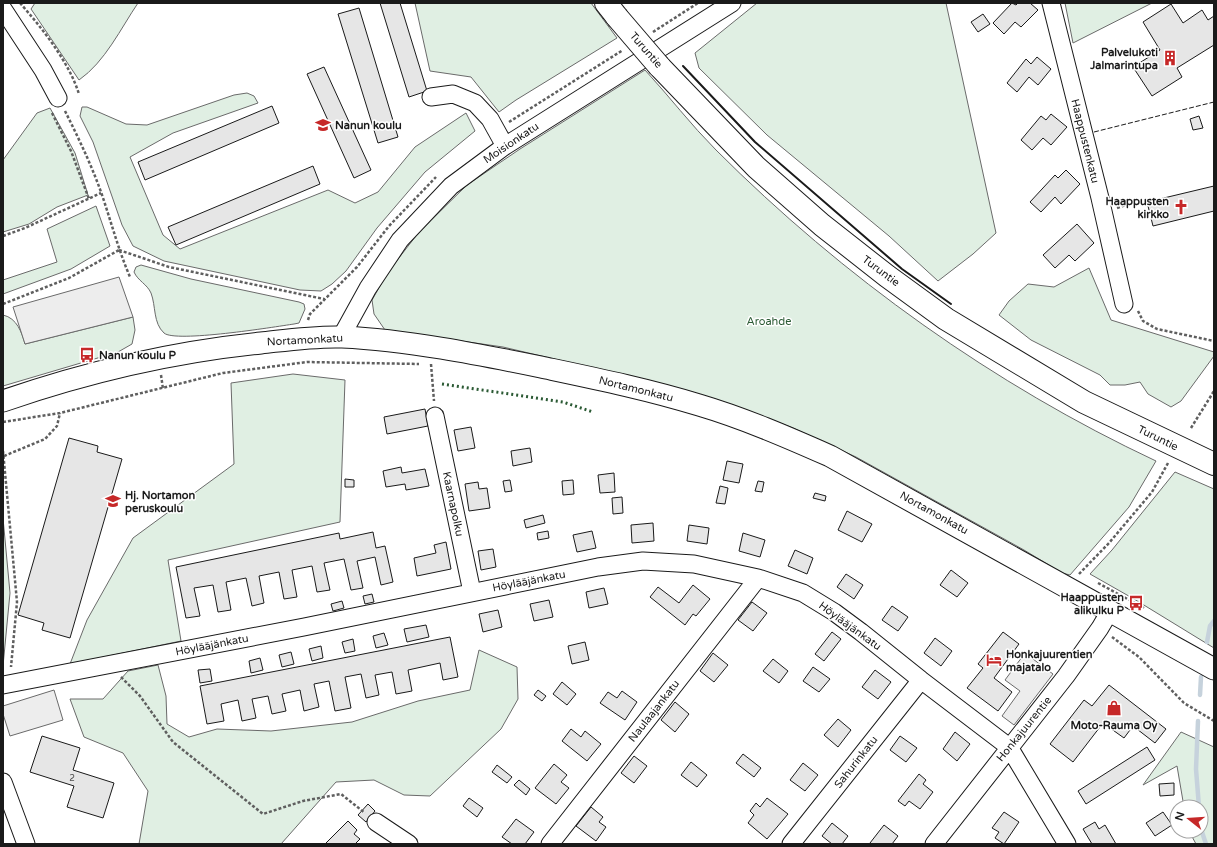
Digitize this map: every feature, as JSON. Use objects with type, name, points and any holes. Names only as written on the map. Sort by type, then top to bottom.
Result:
[{"type":"highway","name":"Turuntie","points":[[611,10],[659,66],[762,173],[822,225],[887,276],[946,319],[1084,402],[1214,464]]},
{"type":"main road","name":"Nortamonkatu","points":[[3,401],[68,379],[153,359],[221,347],[306,338],[341,337],[433,359],[518,362],[592,378],[692,403],[741,420],[830,456],[1067,586],[1105,620],[1214,669]]},
{"type":"street","name":"Moisionkatu","points":[[341,337],[368,288],[400,240],[451,186],[505,146],[732,3]]},
{"type":"street","name":"Haappustenkatu","points":[[1051,3],[1100,198],[1131,307]]},
{"type":"street","points":[[3,9],[43,70],[54,103]]},
{"type":"street","points":[[431,98],[453,94],[475,104],[490,119],[505,146]]},
{"type":"street","name":"Kaarnapolku","points":[[435,416],[472,592]]},
{"type":"street","name":"Höylääjänkatu","points":[[6,685],[598,568],[643,562],[694,564],[758,578],[802,593],[834,612],[1009,747]]},
{"type":"street","name":"Naulaajankatu","points":[[550,844],[758,578]]},
{"type":"street","name":"Honkajuurentie","points":[[934,844],[1066,676],[1105,620]]},
{"type":"street","name":"Sahurinkatu","points":[[791,844],[921,680]]},
{"type":"street","points":[[1009,747],[1067,844]]},
{"type":"street","points":[[3,782],[26,844]]},
{"type":"street","points":[[376,822],[409,844]]},
{"type":"path","points":[[20,3],[43,31],[75,79],[79,94]]},
{"type":"path","points":[[54,103],[84,149],[101,193],[119,250],[130,277]]},
{"type":"path","points":[[54,103],[88,199]]},
{"type":"path","points":[[3,236],[26,228],[101,193]]},
{"type":"path","points":[[3,304],[69,278],[119,250],[169,267],[324,300]]},
{"type":"path","points":[[1131,307],[1143,321],[1157,329],[1214,341]]},
{"type":"path","points":[[3,422],[60,413],[223,374],[307,362],[366,362],[433,359],[435,416]]},
{"type":"path","points":[[1191,428],[1214,391]]},
{"type":"path","points":[[4,456],[45,439],[57,426],[60,413]]},
{"type":"path","points":[[3,451],[17,602],[6,685]]},
{"type":"path","points":[[1067,586],[1109,543],[1152,492],[1168,463]]},
{"type":"path","points":[[1105,620],[1184,703],[1214,721]]},
{"type":"path","points":[[108,664],[140,696],[172,742],[263,814],[303,801],[341,794],[376,822]]},
{"type":"green space","points":[[35,3],[138,3],[105,54],[88,73],[79,80],[31,9]]},
{"type":"green space","points":[[415,3],[591,3],[617,38],[499,112],[471,77],[430,71]]},
{"type":"green space","points":[[757,3],[946,3],[996,233],[973,254],[938,281],[889,236],[767,135],[699,68],[695,53]]},
{"type":"green space","points":[[1065,3],[1152,3],[1073,43]]},
{"type":"green space","name":"Aroahde","points":[[645,70],[716,150],[765,197],[868,284],[923,325],[979,363],[1096,431],[1156,461],[1129,507],[1070,575],[1062,573],[1024,550],[856,457],[793,428],[738,407],[673,387],[503,347],[385,330],[374,314],[372,300],[388,272],[419,232],[467,185],[520,149]]},
{"type":"green space","points":[[247,93],[254,96],[258,103],[173,133],[130,157],[163,235],[180,249],[328,190],[355,203],[378,192],[415,147],[466,113],[475,131],[425,172],[377,228],[346,271],[332,284],[321,291],[300,290],[164,261],[133,246],[122,225],[93,142],[80,116],[82,107],[87,107],[126,124],[147,125],[234,95]]},
{"type":"green space","points":[[50,108],[75,153],[88,195],[57,207],[29,224],[3,232],[3,160],[37,113]]},
{"type":"green space","points":[[96,206],[110,246],[71,269],[3,294],[3,280],[57,262],[47,229]]},
{"type":"green space","points":[[141,265],[191,279],[299,302],[304,304],[305,309],[299,323],[247,331],[172,336],[164,333],[160,329],[156,319],[151,293],[134,272],[136,267]]},
{"type":"green space","points":[[1089,268],[1111,320],[1214,352],[1214,356],[1181,401],[1171,407],[1148,394],[1140,382],[1125,385],[1110,385],[1100,375],[1031,340],[999,315],[1009,301],[1028,284],[1054,287]]},
{"type":"green space","points":[[3,315],[12,319],[18,326],[25,344],[133,317],[135,330],[132,344],[118,352],[3,386]]},
{"type":"green space","points":[[293,374],[345,380],[340,522],[168,560],[181,641],[70,664],[87,620],[133,538],[234,464],[231,383]]},
{"type":"green space","points":[[1175,472],[1214,489],[1214,648],[1090,574],[1112,550]]},
{"type":"green space","points":[[3,518],[10,593],[3,666]]},
{"type":"green space","points":[[479,650],[517,667],[518,699],[501,729],[430,796],[404,795],[374,780],[336,782],[281,844],[139,844],[148,791],[123,753],[84,737],[70,699],[103,699],[128,671],[158,665],[166,696],[167,724],[189,737],[217,729],[271,731],[352,722],[418,701],[470,690]]},
{"type":"green space","points":[[1181,732],[1214,747],[1214,844],[1196,844],[1193,839],[1209,839],[1209,799],[1183,799],[1177,766],[1143,785]]},
{"type":"shaded area","points":[[119,277],[133,317],[25,344],[13,307]]},
{"type":"shaded area","points":[[1025,653],[1053,674],[1014,725],[1002,716],[1020,691],[1005,680]]},
{"type":"shaded area","points":[[54,690],[63,720],[10,736],[3,714],[3,706]]},
{"type":"building","points":[[380,3],[400,3],[427,91],[409,97]]},
{"type":"building","points":[[1012,3],[1016,5],[1018,3],[1030,3],[1038,10],[1021,27],[1015,22],[1004,34],[993,23]]},
{"type":"building","name":"Palvelukoti Jalmarintupa","points":[[1171,4],[1183,23],[1202,10],[1208,20],[1214,16],[1214,45],[1177,68],[1182,77],[1152,96],[1133,67],[1160,50],[1143,22]]},
{"type":"building","points":[[359,8],[398,137],[378,143],[338,14]]},
{"type":"building","points":[[983,14],[990,24],[978,32],[971,22]]},
{"type":"building","points":[[1037,57],[1051,69],[1038,85],[1029,77],[1017,92],[1007,83],[1026,59],[1031,64]]},
{"type":"building","points":[[324,67],[371,170],[354,178],[307,74]]},
{"type":"building","points":[[272,106],[279,123],[145,180],[138,162]]},
{"type":"building","points":[[1051,114],[1067,127],[1051,145],[1043,138],[1032,150],[1021,140],[1041,116],[1046,120]]},
{"type":"building","points":[[1199,116],[1203,128],[1193,130],[1190,119]]},
{"type":"building","points":[[313,166],[320,184],[176,245],[168,227]]},
{"type":"building","points":[[1066,170],[1080,184],[1061,204],[1055,197],[1041,212],[1030,202],[1055,175],[1058,178]]},
{"type":"building","name":"Haappusten kirkko","points":[[1214,186],[1214,211],[1153,226],[1147,202]]},
{"type":"building","points":[[1077,224],[1094,243],[1075,261],[1069,255],[1055,268],[1043,255]]},
{"type":"building","points":[[425,409],[428,426],[387,434],[384,417]]},
{"type":"building","points":[[471,427],[475,448],[458,451],[454,430]]},
{"type":"building","points":[[69,438],[98,446],[97,452],[122,459],[70,638],[42,630],[44,623],[18,615]]},
{"type":"building","points":[[530,448],[532,462],[513,466],[511,451]]},
{"type":"building","points":[[727,461],[743,464],[739,483],[723,480]]},
{"type":"building","points":[[401,467],[402,473],[425,469],[429,486],[406,490],[405,484],[386,487],[383,471]]},
{"type":"building","points":[[614,473],[615,492],[600,493],[598,475]]},
{"type":"building","points":[[345,479],[354,480],[354,487],[345,487]]},
{"type":"building","points":[[510,480],[512,491],[505,492],[503,481]]},
{"type":"building","points":[[573,480],[574,494],[563,495],[562,481]]},
{"type":"building","points":[[758,481],[764,482],[762,492],[755,491]]},
{"type":"building","points":[[478,482],[479,489],[487,488],[490,508],[469,511],[465,484]]},
{"type":"building","points":[[720,486],[728,488],[725,504],[716,503]]},
{"type":"building","points":[[815,493],[826,496],[825,501],[813,498]]},
{"type":"building","points":[[622,497],[623,513],[613,514],[612,498]]},
{"type":"building","points":[[847,511],[872,524],[862,542],[838,530]]},
{"type":"building","points":[[543,515],[545,523],[526,528],[524,520]]},
{"type":"building","points":[[653,523],[654,541],[632,543],[631,525]]},
{"type":"building","points":[[689,525],[709,528],[707,544],[687,541]]},
{"type":"building","points":[[548,531],[549,538],[538,540],[537,533]]},
{"type":"building","points":[[592,531],[596,548],[577,552],[573,535]]},
{"type":"building","points":[[373,532],[376,548],[385,546],[393,582],[381,585],[375,557],[357,561],[363,588],[351,590],[344,559],[324,563],[330,590],[317,592],[312,566],[292,570],[297,597],[284,599],[279,572],[259,576],[264,603],[252,606],[246,578],[226,582],[231,610],[218,612],[213,585],[194,588],[200,616],[186,618],[176,567],[339,533],[340,539]]},
{"type":"building","points":[[743,533],[765,540],[760,557],[739,551]]},
{"type":"building","points":[[446,542],[451,569],[417,576],[414,558],[436,553],[434,545]]},
{"type":"building","points":[[493,549],[496,567],[481,570],[478,551]]},
{"type":"building","points":[[795,550],[813,558],[807,574],[788,566]]},
{"type":"building","points":[[951,570],[968,583],[957,597],[940,585]]},
{"type":"building","points":[[846,574],[863,585],[854,599],[837,587]]},
{"type":"building","points":[[693,585],[710,599],[696,616],[693,614],[685,625],[650,597],[658,587],[679,603]]},
{"type":"building","points":[[604,588],[608,604],[589,608],[586,592]]},
{"type":"building","points":[[372,594],[374,602],[365,604],[363,596]]},
{"type":"building","points":[[549,600],[553,617],[534,621],[530,604]]},
{"type":"building","points":[[342,601],[344,608],[333,611],[331,604]]},
{"type":"building","points":[[752,602],[767,613],[753,631],[738,620]]},
{"type":"building","points":[[892,606],[908,617],[898,631],[882,620]]},
{"type":"building","points":[[498,610],[502,627],[483,632],[479,614]]},
{"type":"building","points":[[426,625],[429,637],[407,642],[404,629]]},
{"type":"building","points":[[832,632],[841,639],[824,661],[815,654]]},
{"type":"building","points":[[1003,632],[1019,644],[994,678],[1012,692],[998,711],[967,688],[983,668],[978,664]]},
{"type":"building","points":[[384,633],[388,645],[376,648],[373,636]]},
{"type":"building","points":[[450,637],[458,677],[443,680],[440,663],[408,670],[412,691],[396,694],[392,672],[375,675],[379,695],[366,698],[361,674],[345,677],[351,708],[335,711],[329,681],[314,684],[319,707],[304,711],[300,690],[282,694],[286,711],[272,714],[268,696],[252,699],[256,718],[242,721],[238,700],[221,704],[224,721],[207,724],[200,686]]},
{"type":"building","points":[[935,638],[952,651],[941,666],[924,653]]},
{"type":"building","points":[[353,639],[355,651],[345,653],[342,642]]},
{"type":"building","points":[[585,642],[589,660],[572,664],[568,646]]},
{"type":"building","points":[[321,646],[323,658],[312,661],[309,649]]},
{"type":"building","points":[[291,652],[294,664],[282,667],[279,655]]},
{"type":"building","points":[[713,653],[728,665],[714,682],[700,671]]},
{"type":"building","points":[[260,658],[263,670],[251,673],[249,661]]},
{"type":"building","points":[[773,659],[788,671],[779,683],[763,671]]},
{"type":"building","points":[[813,667],[830,679],[819,692],[803,681]]},
{"type":"building","points":[[210,669],[212,681],[200,683],[198,670]]},
{"type":"building","points":[[875,670],[891,682],[878,699],[862,687]]},
{"type":"building","points":[[562,682],[576,694],[567,705],[553,694]]},
{"type":"building","points":[[1109,685],[1166,729],[1155,743],[1133,726],[1124,738],[1103,723],[1073,762],[1050,744],[1084,700],[1092,706]]},
{"type":"building","points":[[538,690],[546,696],[542,701],[534,695]]},
{"type":"building","points":[[622,691],[637,702],[625,720],[600,703],[608,692],[617,698]]},
{"type":"building","points":[[675,702],[689,714],[675,732],[661,720]]},
{"type":"building","points":[[838,719],[851,730],[838,747],[824,735]]},
{"type":"building","points":[[571,729],[581,737],[585,731],[601,744],[587,761],[562,741]]},
{"type":"building","points":[[955,732],[970,744],[957,761],[943,749]]},
{"type":"building","points":[[42,736],[80,748],[73,770],[114,783],[103,818],[67,807],[74,786],[30,772]]},
{"type":"building","points":[[900,736],[917,748],[906,762],[890,750]]},
{"type":"building","points":[[1147,747],[1155,760],[1086,804],[1078,791]]},
{"type":"building","points":[[743,754],[761,768],[754,777],[736,763]]},
{"type":"building","points":[[634,756],[647,766],[634,783],[621,773]]},
{"type":"building","points":[[691,762],[707,775],[697,787],[681,775]]},
{"type":"building","points":[[803,763],[818,775],[805,791],[790,780]]},
{"type":"building","points":[[554,764],[567,775],[561,782],[569,788],[556,804],[535,788]]},
{"type":"building","points":[[497,765],[512,777],[507,783],[492,772]]},
{"type":"building","points":[[919,774],[926,780],[923,784],[933,792],[920,809],[909,801],[905,806],[898,801]]},
{"type":"building","points":[[519,780],[530,789],[526,795],[514,785]]},
{"type":"building","points":[[1174,783],[1174,795],[1160,796],[1159,784]]},
{"type":"building","points":[[469,798],[483,808],[477,817],[463,806]]},
{"type":"building","points":[[767,798],[788,814],[767,839],[748,823],[754,815],[750,811],[756,803],[760,807]]},
{"type":"building","points":[[368,804],[375,811],[366,822],[358,815]]},
{"type":"building","points":[[591,807],[603,817],[599,822],[606,827],[596,841],[576,826]]},
{"type":"building","points":[[1004,812],[1019,822],[1004,844],[995,838],[999,832],[992,828]]},
{"type":"building","points":[[1163,812],[1169,821],[1169,827],[1155,836],[1146,823]]},
{"type":"building","points":[[516,819],[534,832],[525,844],[512,844],[502,837]]},
{"type":"building","points":[[348,821],[357,830],[354,834],[360,839],[355,844],[325,844]]},
{"type":"building","points":[[1095,822],[1099,829],[1105,825],[1116,844],[1092,844],[1083,829]]},
{"type":"building","points":[[832,823],[848,836],[842,844],[832,844],[822,836]]},
{"type":"building","points":[[884,825],[898,836],[892,844],[870,843]]},
{"type":"waterway","points":[[1207,642],[1210,626],[1214,621]]},
{"type":"waterway","points":[[1200,695],[1201,677]]},
{"type":"waterway","points":[[1198,721],[1196,769],[1198,799]]},
{"type":"waterway","points":[[1204,839],[1206,844]]},
{"type":"hedge","points":[[442,384],[563,402],[593,412]]},
{"type":"fence","points":[[1094,132],[1214,102]]},
{"type":"wall","points":[[683,66],[755,142],[902,269],[951,304]]},
{"type":"wall","points":[[3,599],[3,606]]},
{"type":"place","name":"Palvelukoti Jalmarintupa","points":[[1170,58]]},
{"type":"place","name":"Nanun koulu","points":[[323,125]]},
{"type":"place","name":"Haappusten kirkko","points":[[1181,207]]},
{"type":"place","name":"Nanun koulu P","points":[[87,355]]},
{"type":"place","name":"Hj. Nortamon peruskoulu","points":[[113,501]]},
{"type":"place","name":"Haappusten alikulku P","points":[[1136,603]]},
{"type":"place","name":"Honkajuurentien majatalo","points":[[994,660]]},
{"type":"place","name":"Moto-Rauma Oy","points":[[1114,708]]}]
